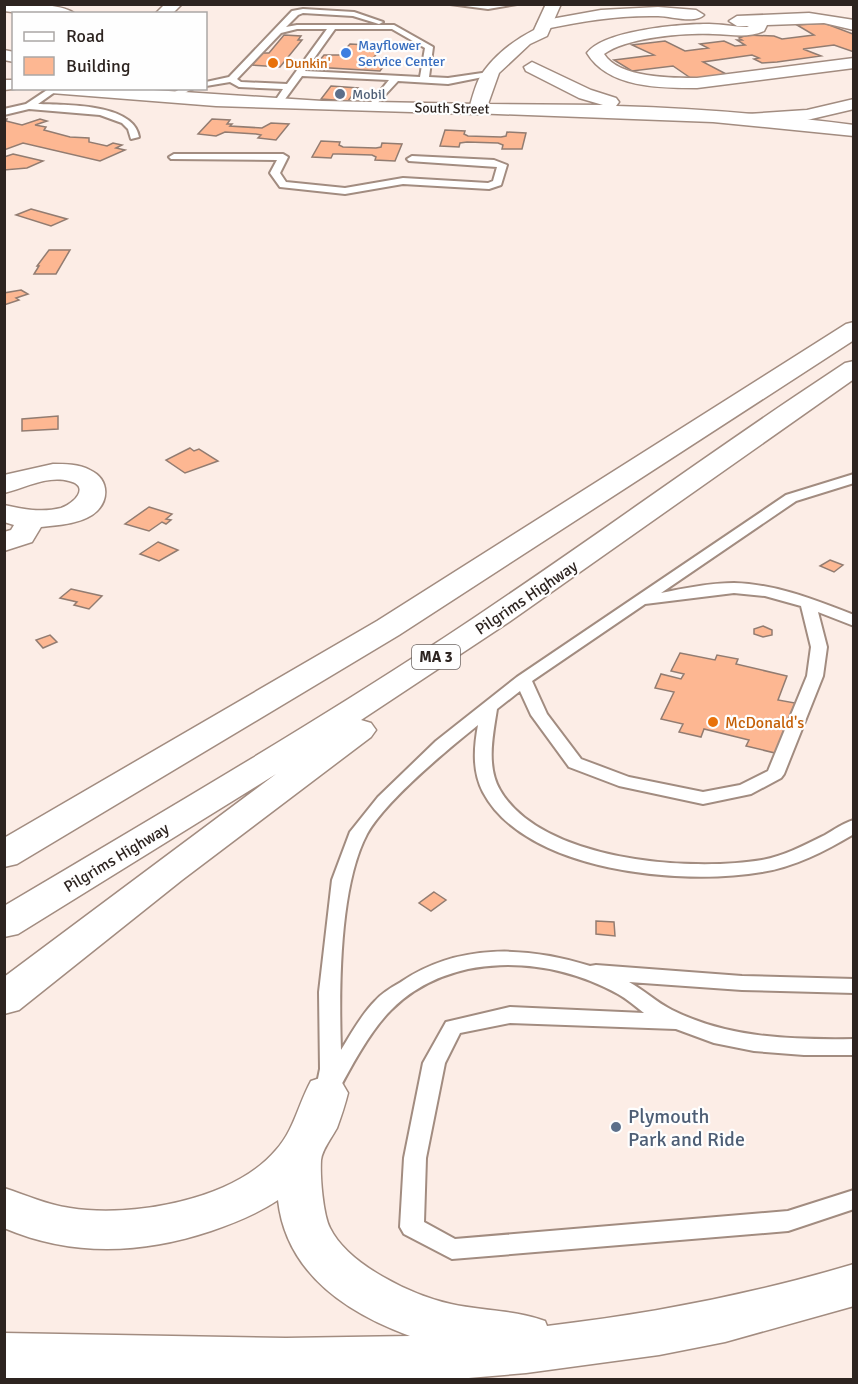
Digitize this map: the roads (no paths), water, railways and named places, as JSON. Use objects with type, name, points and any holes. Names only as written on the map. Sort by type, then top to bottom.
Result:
[{"type":"main road","points":[[510,109],[545,41],[543,28],[554,4]]},
{"type":"main road","points":[[4,6],[53,12]]},
{"type":"main road","points":[[477,94],[489,75],[524,41],[543,28],[590,16],[648,11],[678,12],[715,24],[749,31],[758,28],[760,22],[819,16],[854,25]]},
{"type":"main road","points":[[715,24],[622,40],[601,47],[595,55],[604,64],[616,70],[643,79],[675,83],[697,83],[854,63]]},
{"type":"main road","points":[[532,67],[592,97],[650,112]]},
{"type":"main road","name":"South Street","points":[[68,90],[277,104],[372,106],[477,94],[510,109],[650,112],[854,130]]},
{"type":"main road","points":[[748,119],[798,116],[849,106]]},
{"type":"main road","points":[[849,106],[841,116],[847,126],[854,130]]},
{"type":"main road","points":[[4,855],[388,628],[854,329]]},
{"type":"main road","name":"Pilgrims Highway","points":[[4,924],[324,729],[447,650],[593,552],[854,368]]},
{"type":"main road","points":[[4,485],[22,476],[56,472],[76,475],[92,487],[92,497],[74,512],[53,518],[18,516],[21,536],[4,542]]},
{"type":"main road","points":[[4,999],[179,864],[475,645],[593,552]]},
{"type":"main road","points":[[4,1207],[52,1225],[90,1231],[158,1226],[228,1207],[282,1174],[298,1154],[323,1109],[326,1093]]},
{"type":"main road","points":[[298,1154],[301,1208],[308,1233],[324,1257],[346,1280],[373,1299],[404,1313],[474,1330],[516,1336],[600,1342]]},
{"type":"main road","points":[[4,1356],[328,1361],[511,1352],[600,1342],[718,1321],[854,1285]]},
{"type":"lane","points":[[453,4],[488,7],[514,4]]},
{"type":"lane","points":[[207,84],[232,79],[295,13],[303,11],[354,14],[394,27],[429,47],[424,81]]},
{"type":"lane","points":[[278,31],[297,27],[394,27]]},
{"type":"lane","points":[[277,104],[333,27]]},
{"type":"lane","points":[[299,74],[424,81],[448,81],[489,75]]},
{"type":"lane","points":[[232,79],[239,84],[289,87]]},
{"type":"lane","points":[[372,106],[398,80]]},
{"type":"lane","points":[[448,81],[477,94]]},
{"type":"lane","points":[[29,106],[53,90]]},
{"type":"lane","points":[[168,98],[186,90]]},
{"type":"lane","points":[[4,112],[29,106],[107,113],[124,120],[132,128],[134,137]]},
{"type":"lane","points":[[174,157],[283,157],[275,173],[283,185],[345,191],[403,181],[489,186],[498,183],[502,165],[412,159]]},
{"type":"lane","points":[[326,1093],[331,1069],[329,992],[341,880],[359,832],[384,801],[412,772],[523,680],[791,498],[854,478]]},
{"type":"lane","points":[[640,601],[704,590],[736,588],[808,602],[854,621]]},
{"type":"lane","points":[[523,680],[539,715],[575,763],[625,782],[703,798],[745,790],[775,774],[815,676],[819,647],[808,602]]},
{"type":"lane","points":[[489,707],[483,754],[492,792],[503,809],[521,824],[544,837],[589,855],[662,870],[722,871],[762,866],[797,856],[854,826]]},
{"type":"lane","points":[[326,1093],[380,1008],[416,979],[456,965],[512,957],[561,964],[583,970],[626,989],[658,1012],[721,1037],[779,1045],[854,1047]]},
{"type":"lane","points":[[583,970],[742,983],[854,986]]},
{"type":"lane","points":[[683,1022],[510,1015],[453,1027],[434,1063],[415,1158],[412,1227],[452,1249],[788,1221],[854,1199]]},
{"type":"place","name":"Mayflower Service Center","points":[[346,53]]},
{"type":"place","name":"Dunkin'","points":[[273,63]]},
{"type":"place","name":"Mobil","points":[[340,94]]},
{"type":"place","name":"McDonald's","points":[[713,722]]},
{"type":"place","name":"Plymouth Park and Ride","points":[[616,1127]]}]
